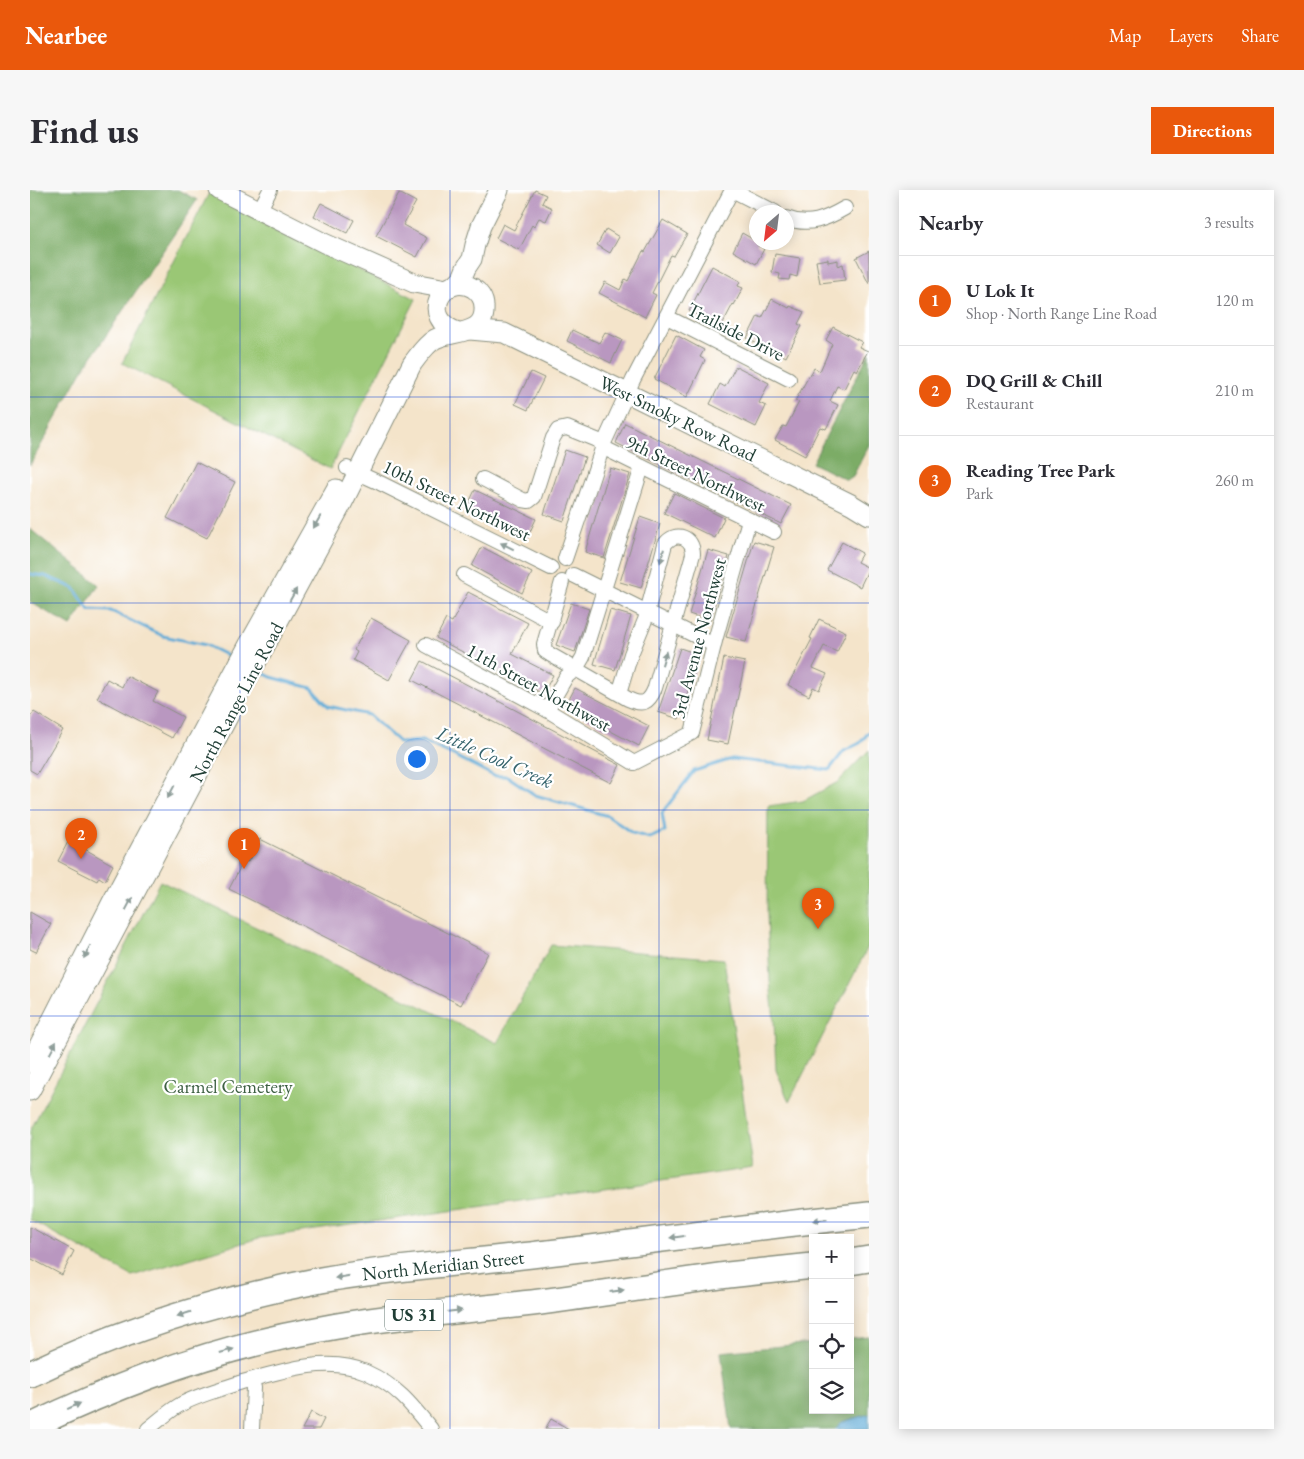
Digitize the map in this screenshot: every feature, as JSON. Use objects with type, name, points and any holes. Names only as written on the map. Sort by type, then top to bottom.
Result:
[{"type":"highway","name":"North Meridian Street","points":[[30,1374],[121,1336],[168,1319],[240,1298],[320,1280],[869,1215]]},
{"type":"highway","points":[[854,1261],[869,1259]]},
{"type":"highway","name":"US 31","points":[[30,1427],[116,1388],[155,1374],[235,1349],[315,1330],[397,1317],[539,1302],[728,1275],[809,1266]]},
{"type":"main road","points":[[219,190],[324,243],[414,282],[451,287],[468,286],[481,299]]},
{"type":"main road","points":[[437,310],[438,300],[462,278],[472,259],[481,226],[499,190]]},
{"type":"main road","points":[[414,282],[437,310],[443,324],[447,328],[464,331],[480,323],[483,317],[472,259]]},
{"type":"main road","name":"West Smoky Row Road","points":[[481,299],[504,333]]},
{"type":"main road","name":"North Range Line Road","points":[[353,471],[404,360],[409,351],[432,325],[437,310]]},
{"type":"main road","name":"West Smoky Row Road","points":[[464,331],[504,333],[860,506],[869,515]]},
{"type":"main road","name":"North Range Line Road","points":[[30,1063],[112,902],[233,691],[254,649],[412,364],[423,349],[434,340],[464,331]]},
{"type":"main road","name":"North Range Line Road","points":[[30,1091],[229,715],[233,691]]},
{"type":"street","points":[[259,211],[270,190]]},
{"type":"street","points":[[565,559],[603,445],[627,392],[732,190],[761,205]]},
{"type":"street","points":[[794,220],[810,223],[829,218],[845,208]]},
{"type":"street","name":"Trailside Drive","points":[[667,316],[789,379]]},
{"type":"street","name":"9th Street Northwest","points":[[483,479],[529,502],[534,497],[553,438],[558,430],[567,428],[774,532]]},
{"type":"street","points":[[547,710],[566,677],[576,669],[584,657],[642,467]]},
{"type":"street","name":"10th Street Northwest","points":[[353,471],[551,568]]},
{"type":"street","name":"3rd Avenue Northwest","points":[[634,762],[692,733],[749,520]]},
{"type":"street","points":[[619,694],[631,654],[647,612],[665,544],[671,538],[684,537],[692,544],[693,554],[674,625],[655,688],[652,695],[645,702],[640,703],[619,694],[545,650],[544,644],[568,579],[574,569],[569,560],[562,558],[555,561],[551,568],[552,576],[557,580],[568,579],[605,591],[647,612],[674,625],[714,645]]},
{"type":"street","points":[[464,575],[552,622]]},
{"type":"street","name":"11th Street Northwest","points":[[426,645],[547,710],[634,762]]},
{"type":"street","points":[[148,1429],[177,1406],[204,1394],[297,1367],[346,1366],[365,1372],[388,1384],[409,1402],[431,1429]]},
{"type":"street","points":[[252,1380],[254,1388],[252,1429]]},
{"type":"green space","points":[[30,190],[178,190],[197,200],[81,373],[30,465]]},
{"type":"green space","points":[[209,193],[416,299],[330,469],[122,363]]},
{"type":"green space","points":[[869,353],[869,445],[853,476],[847,480],[812,463]]},
{"type":"green space","points":[[30,529],[99,585],[71,626],[30,602]]},
{"type":"green space","points":[[869,750],[869,945],[789,1102],[776,1070],[767,914],[768,806],[803,801],[838,782]]},
{"type":"green space","name":"Carmel Cemetery","points":[[160,881],[497,1043],[551,945],[724,959],[753,1168],[259,1238],[132,1276],[30,1220],[30,1131]]},
{"type":"green space","points":[[869,1337],[869,1414],[842,1422],[835,1429],[731,1429],[721,1352],[809,1343],[809,1414],[854,1414],[854,1339]]},
{"type":"water","points":[[869,1414],[869,1429],[835,1429],[842,1422]]},
{"type":"building","points":[[535,190],[546,195],[542,203],[552,208],[546,221],[539,218],[534,227],[532,225],[519,250],[496,238],[503,224],[514,230]]},
{"type":"building","points":[[399,193],[416,202],[403,225],[427,238],[417,257],[376,236]]},
{"type":"building","points":[[321,203],[354,220],[347,233],[314,216]]},
{"type":"building","points":[[663,220],[687,234],[674,256],[671,255],[652,293],[656,295],[645,317],[599,293],[605,282],[620,290],[625,279],[628,281],[643,251],[645,252]]},
{"type":"building","points":[[606,229],[619,237],[610,253],[597,245]]},
{"type":"building","points":[[742,233],[749,237],[749,250],[763,250],[756,264],[733,251]]},
{"type":"building","points":[[869,251],[869,284],[856,258]]},
{"type":"building","points":[[775,254],[800,258],[797,277],[790,275],[789,280],[779,279],[780,274],[772,272]]},
{"type":"building","points":[[828,259],[828,262],[838,260],[838,266],[843,264],[845,280],[820,283],[816,261]]},
{"type":"building","points":[[712,266],[740,281],[738,286],[743,288],[721,327],[689,311]]},
{"type":"building","points":[[772,299],[789,308],[790,306],[804,312],[798,324],[802,326],[786,357],[765,346],[764,348],[747,338],[758,316],[762,318]]},
{"type":"building","points":[[833,327],[862,342],[859,347],[868,351],[857,371],[854,369],[844,389],[837,386],[830,401],[838,405],[826,429],[820,427],[805,456],[775,440],[783,426],[786,427],[799,402],[795,401],[810,374],[814,368],[820,371],[832,344],[826,340]]},
{"type":"building","points":[[572,330],[599,343],[605,332],[622,340],[611,363],[567,341]]},
{"type":"building","points":[[676,335],[704,350],[700,357],[705,360],[687,397],[654,379]]},
{"type":"building","points":[[736,366],[769,383],[759,403],[766,406],[756,427],[710,404],[720,384],[725,387]]},
{"type":"building","points":[[531,372],[544,378],[528,410],[515,404]]},
{"type":"building","points":[[625,423],[791,505],[781,524],[616,443]]},
{"type":"building","points":[[565,450],[585,457],[564,521],[544,514]]},
{"type":"building","points":[[196,462],[235,482],[207,538],[167,518]]},
{"type":"building","points":[[610,468],[630,474],[604,558],[585,552]]},
{"type":"building","points":[[475,490],[536,519],[527,538],[466,509]]},
{"type":"building","points":[[674,493],[724,518],[715,538],[664,513]]},
{"type":"building","points":[[640,517],[660,524],[641,588],[620,582]]},
{"type":"building","points":[[754,541],[774,547],[746,642],[726,637]]},
{"type":"building","points":[[842,542],[862,553],[857,562],[869,568],[860,587],[827,570]]},
{"type":"building","points":[[482,547],[532,573],[522,593],[472,566]]},
{"type":"building","points":[[708,550],[729,556],[710,621],[689,614]]},
{"type":"building","points":[[468,592],[528,623],[512,654],[553,675],[543,694],[436,638],[446,619],[452,622]]},
{"type":"building","points":[[571,603],[589,609],[575,652],[556,645]]},
{"type":"building","points":[[610,610],[631,616],[615,670],[594,664]]},
{"type":"building","points":[[371,618],[411,640],[389,680],[353,660],[357,652],[354,650]]},
{"type":"building","points":[[819,619],[846,632],[837,652],[824,646],[813,668],[827,674],[819,690],[813,687],[809,696],[788,685],[812,639],[810,638]]},
{"type":"building","points":[[680,648],[700,655],[679,719],[658,712]]},
{"type":"building","points":[[724,658],[745,662],[728,744],[707,740]]},
{"type":"building","points":[[422,661],[620,765],[611,783],[412,680]]},
{"type":"building","points":[[127,676],[158,692],[153,701],[183,717],[172,738],[97,698],[107,679],[122,687]]},
{"type":"building","points":[[575,688],[649,726],[639,746],[565,707]]},
{"type":"building","points":[[34,712],[63,730],[37,774],[30,770],[30,717]]},
{"type":"building","points":[[260,839],[488,953],[461,1005],[229,889],[244,860],[248,862]]},
{"type":"building","points":[[69,840],[113,865],[105,881],[99,877],[97,881],[58,861]]},
{"type":"building","points":[[30,912],[51,924],[36,952],[30,949]]},
{"type":"building","points":[[30,1227],[74,1251],[62,1275],[30,1258]]},
{"type":"building","points":[[311,1412],[324,1419],[319,1429],[302,1429]]},
{"type":"building","points":[[551,1419],[569,1429],[545,1429]]},
{"type":"waterway","name":"Little Cool Creek","points":[[30,574],[45,576],[74,588],[89,610],[111,611],[163,636],[206,645],[234,659]]},
{"type":"waterway","name":"Little Cool Creek","points":[[259,671],[271,677],[312,688],[328,706],[369,715],[400,743],[422,741],[494,776],[507,776],[535,795],[608,816],[632,833],[650,838],[665,831],[662,813],[694,771],[732,759],[829,770],[844,751],[860,743],[869,732]]},
{"type":"place","name":"DQ Grill & Chill","points":[[81,859]]},
{"type":"place","name":"U Lok It","points":[[244,869]]},
{"type":"place","name":"Reading Tree Park","points":[[818,929]]}]
